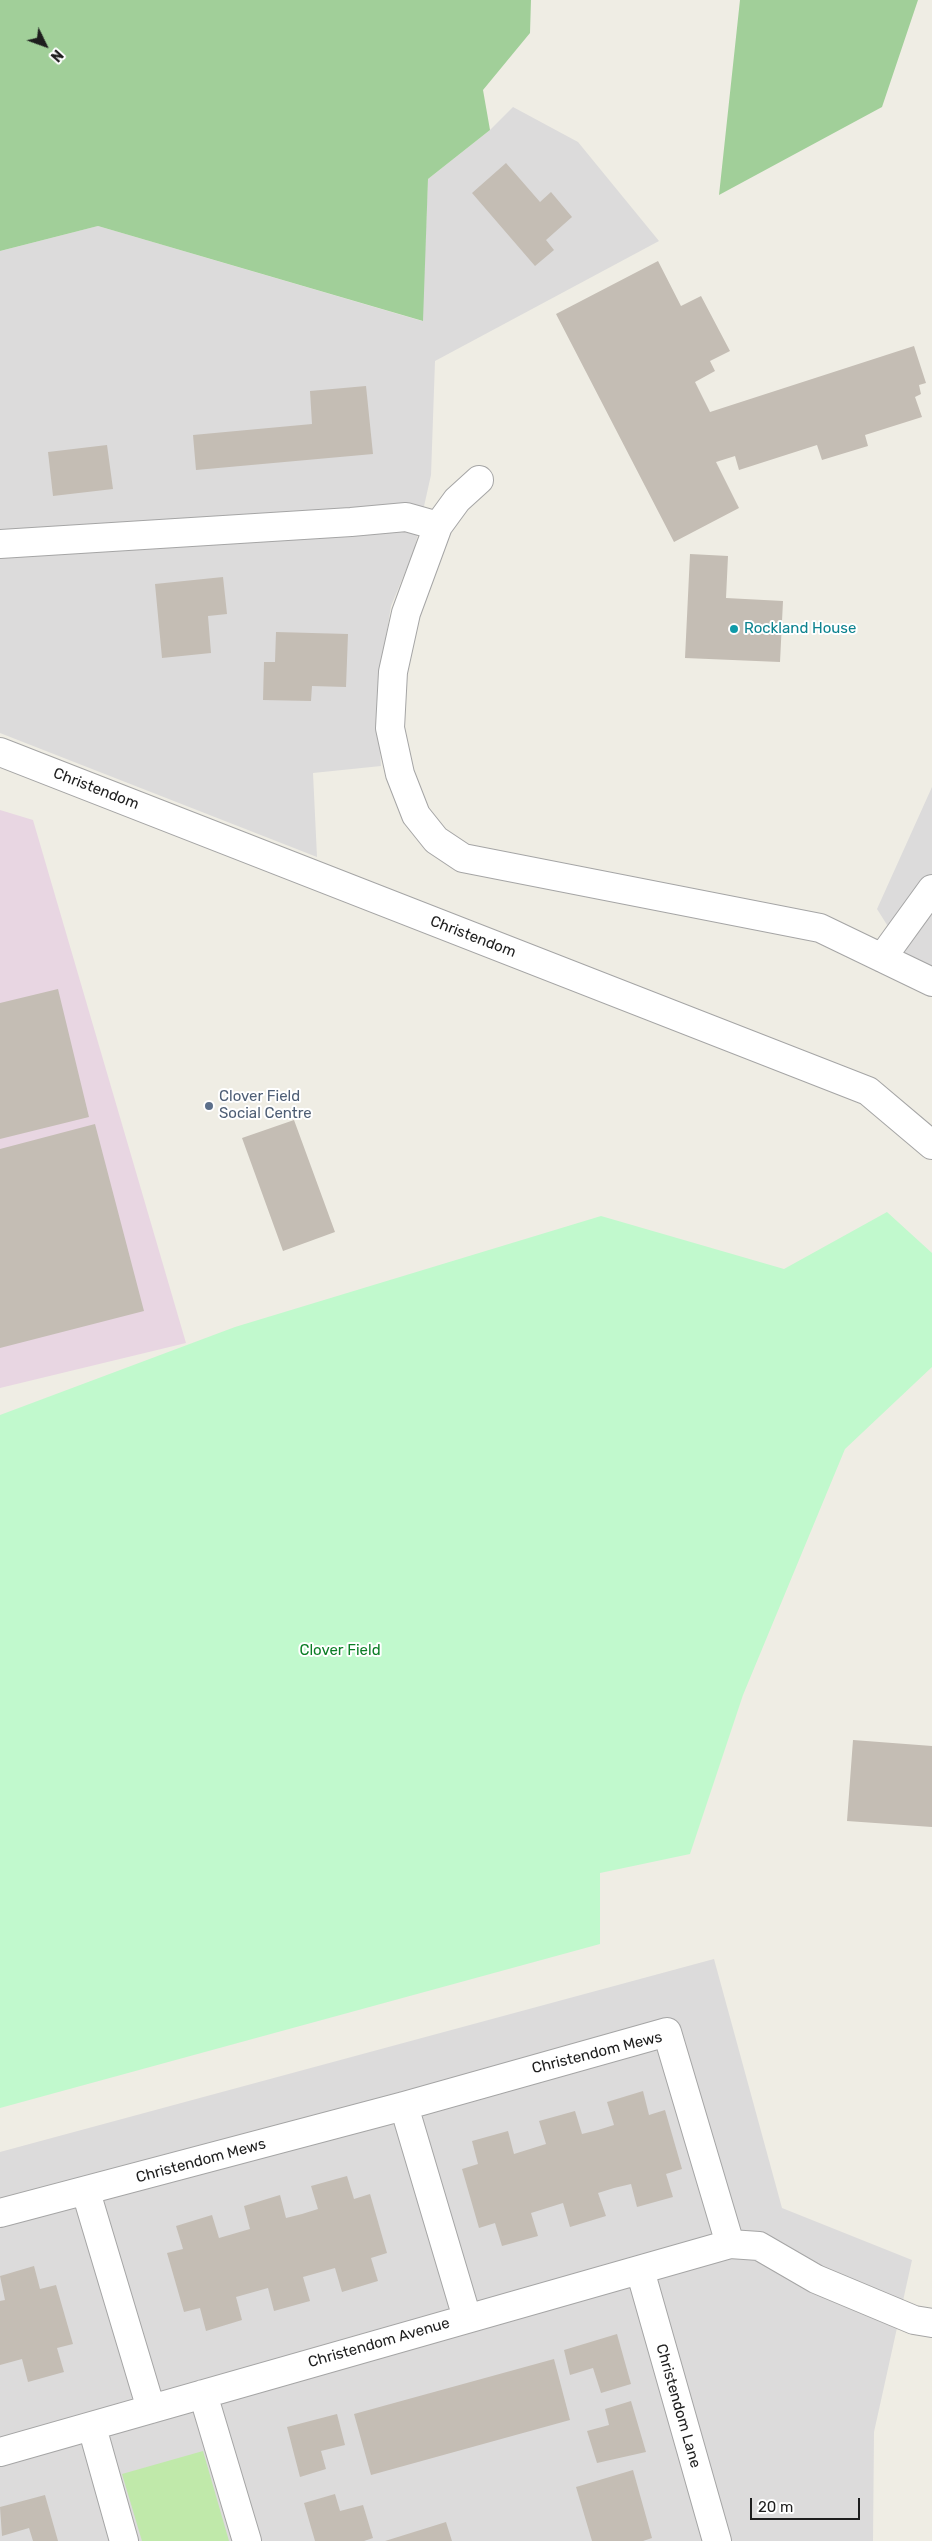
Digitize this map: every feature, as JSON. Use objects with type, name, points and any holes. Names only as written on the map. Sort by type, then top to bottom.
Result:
[{"type":"street","points":[[479,480],[457,500],[438,526],[404,621],[393,672],[390,728],[400,774],[416,815],[436,840],[463,858],[820,928],[932,982]]},
{"type":"street","points":[[0,544],[406,517],[438,526]]},
{"type":"street","name":"Christendom","points":[[0,752],[868,1091],[932,1145]]},
{"type":"street","points":[[882,958],[932,889]]},
{"type":"street","name":"Christendom Mews","points":[[0,2213],[86,2192],[404,2106],[666,2032],[730,2244]]},
{"type":"street","points":[[404,2106],[467,2318]]},
{"type":"street","points":[[86,2192],[151,2409]]},
{"type":"street","name":"Christendom Avenue","points":[[0,2452],[730,2244],[759,2246],[816,2279],[914,2320],[932,2323]]},
{"type":"street","name":"Christendom Lane","points":[[640,2270],[717,2541]]},
{"type":"street","points":[[203,2394],[247,2541]]},
{"type":"street","points":[[92,2427],[124,2541]]},
{"type":"shaded area","points":[[513,107],[578,142],[659,241],[435,361],[431,475],[414,551],[391,606],[377,694],[381,766],[313,773],[317,857],[0,733],[0,251],[98,226],[422,321],[428,179],[490,130]]},
{"type":"shaded area","points":[[932,787],[932,996],[877,909]]},
{"type":"shaded area","points":[[0,810],[33,820],[186,1343],[0,1388]]},
{"type":"shaded area","points":[[714,1959],[782,2208],[912,2260],[874,2432],[873,2541],[0,2541],[0,2152]]},
{"type":"green space","points":[[0,0],[531,0],[530,33],[483,90],[490,130],[428,179],[423,321],[98,226],[0,251]]},
{"type":"green space","points":[[740,0],[918,0],[882,107],[719,195]]},
{"type":"green space","name":"Clover Field","points":[[887,1212],[932,1253],[932,1367],[845,1449],[743,1695],[690,1854],[600,1873],[600,1944],[0,2108],[0,1415],[235,1327],[601,1216],[784,1269]]},
{"type":"green space","points":[[203,2451],[229,2541],[142,2541],[122,2474]]},
{"type":"building","points":[[506,163],[540,202],[551,192],[572,217],[546,240],[554,250],[535,266],[472,193]]},
{"type":"building","points":[[658,261],[681,306],[701,296],[730,351],[710,361],[715,371],[695,382],[710,412],[914,346],[926,383],[919,385],[921,394],[915,397],[922,417],[865,435],[868,446],[822,460],[817,445],[739,470],[735,456],[716,462],[739,508],[674,542],[556,314]]},
{"type":"building","points":[[366,386],[373,454],[196,470],[193,435],[312,424],[310,391]]},
{"type":"building","points":[[107,445],[113,489],[53,496],[48,452]]},
{"type":"building","name":"Rockland House","points":[[690,554],[728,556],[726,598],[783,601],[780,662],[685,658]]},
{"type":"building","points":[[223,577],[227,614],[208,616],[211,653],[162,658],[155,584]]},
{"type":"building","points":[[276,632],[348,634],[346,687],[312,686],[311,701],[263,700],[264,662],[275,662]]},
{"type":"building","points":[[58,989],[89,1117],[0,1139],[0,1003]]},
{"type":"building","points":[[294,1120],[335,1232],[283,1251],[242,1138]]},
{"type":"building","points":[[95,1124],[144,1311],[0,1348],[0,1149]]},
{"type":"building","points":[[853,1740],[932,1746],[932,1827],[847,1821]]},
{"type":"building","points":[[643,2091],[649,2115],[665,2110],[682,2169],[666,2174],[673,2197],[637,2207],[631,2184],[614,2188],[598,2193],[606,2216],[570,2227],[563,2203],[531,2213],[538,2236],[502,2246],[495,2223],[479,2228],[462,2169],[478,2164],[472,2141],[508,2131],[514,2154],[546,2144],[539,2121],[575,2111],[582,2134],[598,2130],[614,2125],[607,2102]]},
{"type":"building","points":[[347,2176],[354,2199],[370,2194],[387,2253],[371,2258],[378,2281],[342,2292],[335,2268],[303,2277],[310,2301],[274,2311],[268,2288],[236,2297],[242,2320],[206,2331],[200,2308],[184,2312],[167,2253],[183,2249],[176,2226],[212,2215],[219,2238],[250,2229],[244,2206],[280,2195],[286,2218],[302,2214],[318,2209],[311,2186]]},
{"type":"building","points":[[34,2266],[40,2289],[56,2285],[73,2344],[57,2348],[64,2372],[28,2382],[22,2359],[0,2365],[0,2301],[5,2300],[0,2276]]},
{"type":"building","points":[[617,2334],[631,2384],[601,2393],[593,2368],[570,2375],[564,2350]]},
{"type":"building","points":[[554,2359],[570,2420],[371,2475],[354,2414]]},
{"type":"building","points":[[631,2401],[646,2452],[597,2463],[587,2431],[609,2425],[605,2409]]},
{"type":"building","points":[[337,2414],[345,2445],[321,2451],[326,2469],[300,2477],[287,2427]]},
{"type":"building","points":[[633,2470],[652,2538],[643,2541],[592,2541],[576,2487]]},
{"type":"building","points":[[335,2494],[340,2511],[363,2505],[373,2538],[364,2541],[315,2541],[304,2503]]},
{"type":"building","points":[[45,2495],[58,2541],[33,2541],[29,2528],[2,2536],[0,2507]]},
{"type":"building","points":[[446,2522],[452,2541],[385,2541]]},
{"type":"place","name":"Rockland House","points":[[734,629]]},
{"type":"place","name":"Clover Field Social Centre","points":[[209,1106]]}]
